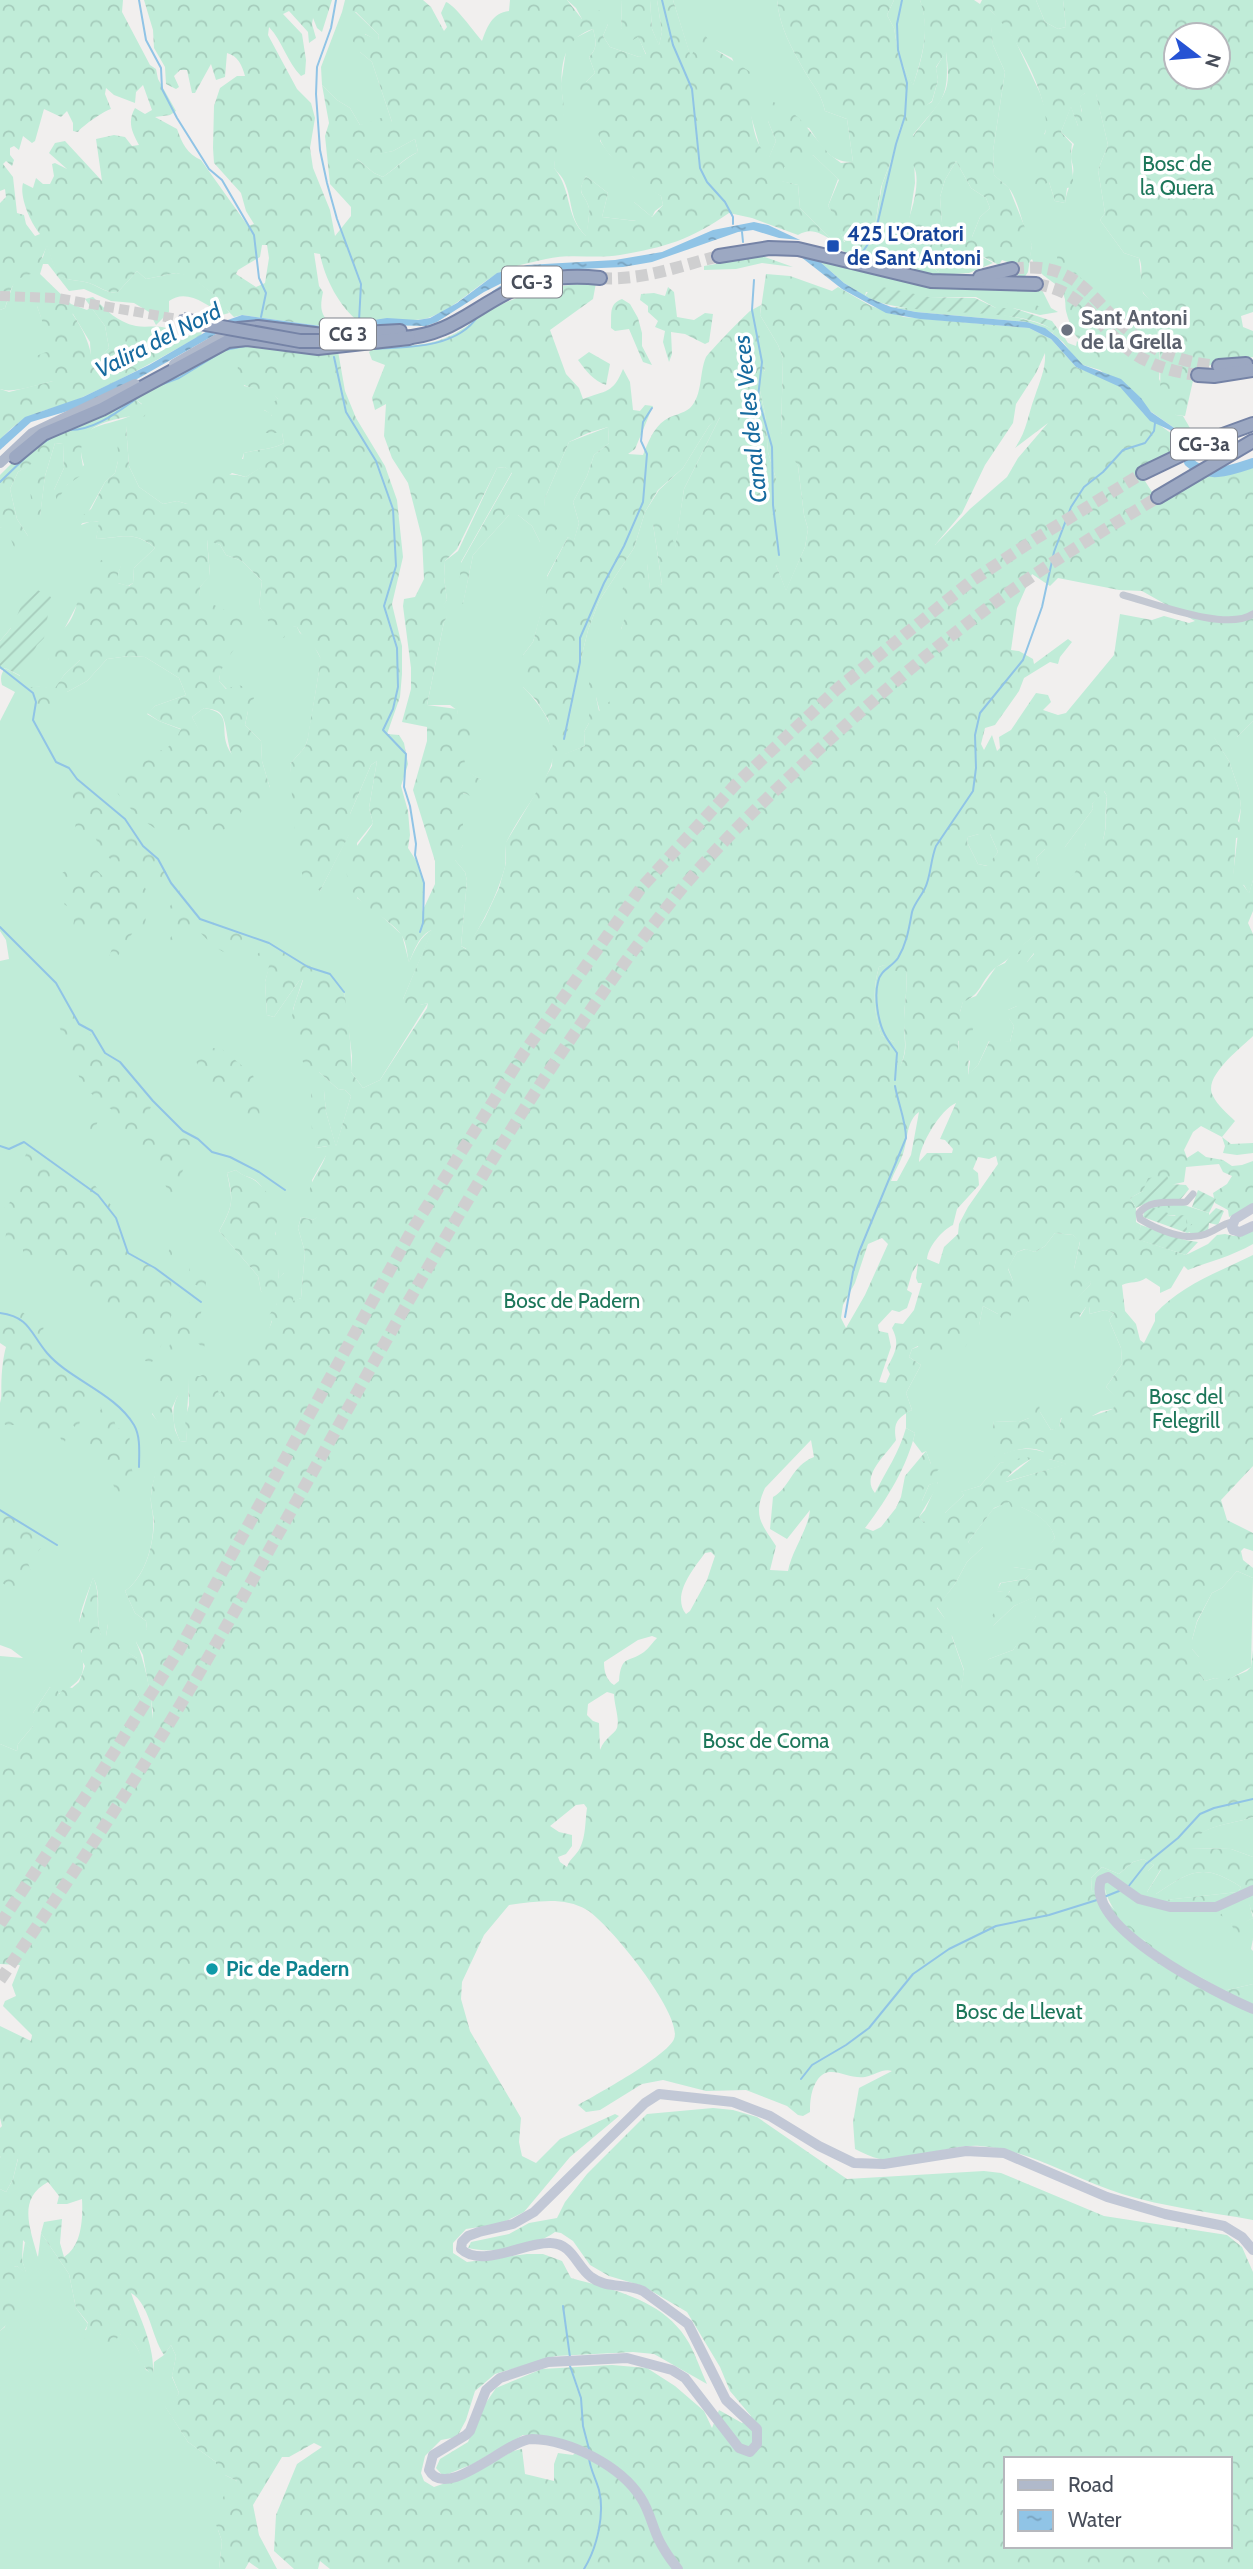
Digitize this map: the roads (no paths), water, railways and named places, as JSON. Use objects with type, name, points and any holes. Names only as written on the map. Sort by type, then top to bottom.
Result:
[{"type":"highway","points":[[719,256],[778,247],[811,251],[919,279],[1036,284]]},
{"type":"highway","points":[[959,281],[1012,269]]},
{"type":"highway","name":"CG-3","points":[[183,320],[300,341],[409,338],[436,332],[525,285],[568,276],[600,278]]},
{"type":"highway","name":"CG 3","points":[[224,335],[249,326],[312,335],[406,330],[439,327],[472,315]]},
{"type":"highway","name":"CG 3","points":[[13,454],[43,434],[102,409],[228,341],[247,339],[318,348],[409,338]]},
{"type":"highway","points":[[1219,366],[1253,362]]},
{"type":"highway","points":[[1198,375],[1214,376],[1253,370]]},
{"type":"highway","name":"CG-3a","points":[[1143,473],[1220,436],[1253,424]]},
{"type":"highway","name":"CG-3a","points":[[1163,494],[1253,441]]},
{"type":"main road","name":"CG 3","points":[[0,472],[33,433],[142,381],[224,335]]},
{"type":"main road","name":"CG 3","points":[[0,463],[13,454]]},
{"type":"main road","points":[[1253,1209],[1232,1223],[1233,1230],[1237,1231],[1253,1226]]},
{"type":"main road","points":[[1253,1890],[1209,1909],[1147,1903],[1129,1894],[1108,1877],[1101,1880],[1098,1891],[1100,1899],[1120,1927],[1149,1950],[1227,1998],[1253,2009]]},
{"type":"main road","points":[[678,2569],[663,2550],[640,2496],[627,2481],[589,2454],[557,2443],[523,2440],[490,2460],[452,2477],[438,2479],[433,2477],[429,2470],[430,2461],[438,2450],[466,2435],[486,2390],[495,2380],[548,2362],[627,2358],[672,2370],[690,2384],[739,2448],[750,2452],[757,2444],[757,2429],[726,2400],[693,2330],[643,2291],[598,2282],[584,2271],[567,2248],[559,2244],[545,2243],[512,2252],[480,2255],[468,2255],[461,2248],[462,2242],[468,2236],[502,2228],[534,2212],[645,2103],[659,2094],[733,2102],[770,2116],[819,2146],[854,2163],[884,2164],[966,2151],[1004,2153],[1107,2197],[1224,2226],[1242,2237],[1253,2250]]},
{"type":"street","points":[[1122,595],[1201,618],[1237,621],[1253,614]]},
{"type":"street","points":[[1193,1194],[1186,1202],[1164,1202],[1146,1206],[1139,1213],[1140,1219],[1190,1238],[1205,1235],[1226,1223],[1232,1223]]},
{"type":"water","points":[[754,222],[768,225],[800,240],[779,238],[753,230],[738,232],[652,262],[623,267],[536,271],[518,275],[426,326],[378,325],[349,332],[222,322],[242,315],[328,327],[387,318],[430,318],[457,303],[497,273],[527,265],[615,260],[662,252],[713,230]]},
{"type":"water","points":[[801,257],[818,260],[844,283],[891,307],[916,312],[1027,322],[1045,328],[1083,365],[1121,379],[1151,412],[1180,432],[1189,444],[1181,447],[1179,439],[1170,430],[1150,421],[1120,387],[1076,367],[1051,339],[1029,328],[920,319],[886,313],[842,289]]},
{"type":"water","points":[[209,330],[220,332],[130,383],[78,408],[31,422],[0,450],[0,439],[25,417],[83,397],[149,365]]},
{"type":"waterway","points":[[139,0],[146,40],[161,68],[162,89],[209,169],[222,180],[254,235],[259,278],[266,293],[261,317]]},
{"type":"waterway","points":[[336,0],[331,28],[317,67],[320,150],[337,219],[361,284],[359,321]]},
{"type":"waterway","points":[[662,0],[673,45],[692,89],[700,168],[707,182],[725,202],[733,217],[733,224]]},
{"type":"waterway","points":[[859,257],[875,234],[905,116],[907,83],[898,50],[897,24],[902,0]]},
{"type":"waterway","name":"Canal de les Veces","points":[[742,232],[743,242]]},
{"type":"waterway","points":[[493,292],[518,275]]},
{"type":"waterway","name":"Canal de les Veces","points":[[754,280],[752,310],[762,362],[758,397],[772,447],[773,505],[779,555]]},
{"type":"waterway","points":[[367,349],[412,347],[443,341],[468,327],[478,316]]},
{"type":"waterway","points":[[160,385],[179,378],[225,350],[250,345]]},
{"type":"waterway","points":[[334,357],[346,412],[376,461],[393,509],[396,566],[384,606],[397,648],[398,687],[393,709],[383,730],[406,754],[404,787],[410,806],[416,844],[415,855],[424,883],[423,923],[420,932]]},
{"type":"waterway","points":[[68,430],[97,423],[140,396]]},
{"type":"waterway","points":[[564,739],[580,662],[580,638],[643,502],[647,454],[641,441],[643,422],[652,408]]},
{"type":"waterway","points":[[895,1080],[897,1053],[880,1023],[878,982],[881,974],[898,958],[904,947],[913,908],[927,883],[936,846],[973,791],[976,768],[975,735],[980,713],[1023,660],[1042,607],[1054,552],[1071,507],[1084,487],[1103,472],[1123,450],[1145,443],[1154,431],[1155,423]]},
{"type":"waterway","points":[[35,448],[54,436]]},
{"type":"waterway","name":"Valira del Nord","points":[[1185,447],[1189,462],[1204,471],[1220,472],[1253,463]]},
{"type":"waterway","points":[[0,482],[31,452]]},
{"type":"waterway","points":[[0,667],[33,693],[36,702],[33,720],[56,762],[69,768],[77,779],[125,819],[143,846],[158,859],[171,883],[200,919],[269,943],[308,967],[330,974],[344,992]]},
{"type":"waterway","points":[[0,927],[56,983],[79,1024],[92,1031],[105,1053],[120,1062],[183,1131],[198,1139],[212,1152],[230,1157],[259,1172],[285,1190]]},
{"type":"waterway","points":[[845,1317],[859,1252],[906,1138],[895,1086]]},
{"type":"waterway","points":[[0,1146],[9,1149],[24,1142],[98,1195],[116,1218],[128,1253],[155,1268],[201,1302]]},
{"type":"waterway","points":[[0,1313],[24,1322],[57,1363],[104,1395],[126,1414],[138,1435],[139,1467]]},
{"type":"waterway","points":[[0,1510],[57,1545]]},
{"type":"waterway","points":[[1128,1887],[1146,1864],[1178,1838],[1200,1814],[1253,1799]]},
{"type":"waterway","points":[[1104,1897],[1119,1891]]},
{"type":"waterway","points":[[801,2079],[812,2065],[869,2028],[913,1974],[949,1949],[996,1926],[1049,1915],[1097,1900]]},
{"type":"waterway","points":[[563,2306],[570,2357]]},
{"type":"waterway","points":[[570,2366],[581,2398],[583,2426],[589,2449]]},
{"type":"waterway","points":[[584,2569],[596,2541],[601,2510],[599,2490],[589,2458]]},
{"type":"tunnel","points":[[600,278],[646,275],[719,256]]},
{"type":"tunnel","points":[[1012,269],[1053,270],[1068,277],[1134,335],[1153,348],[1185,360],[1219,366]]},
{"type":"tunnel","points":[[1036,284],[1053,288],[1077,301],[1128,349],[1144,359],[1170,370],[1198,375]]},
{"type":"tunnel","points":[[0,296],[57,298],[183,320]]},
{"type":"tunnel","points":[[0,1924],[179,1650],[412,1230],[523,1054],[641,888],[736,784],[837,689],[970,582],[1143,473]]},
{"type":"tunnel","points":[[0,1980],[102,1829],[175,1714],[419,1282],[536,1090],[667,907],[714,852],[764,801],[903,675],[1012,590],[1158,497]]},
{"type":"place","name":"425 L'Oratori de Sant Antoni","points":[[833,246]]},
{"type":"place","name":"Sant Antoni de la Grella","points":[[1067,330]]},
{"type":"place","name":"Pic de Padern","points":[[212,1969]]},
{"type":"park label","name":"Bosc de la Quera","points":[[1177,176]]},
{"type":"park label","name":"Bosc de Padern","points":[[572,1301]]},
{"type":"park label","name":"Bosc del Felegrill","points":[[1186,1409]]},
{"type":"park label","name":"Bosc de Coma","points":[[766,1741]]},
{"type":"park label","name":"Bosc de Llevat","points":[[1019,2012]]}]
